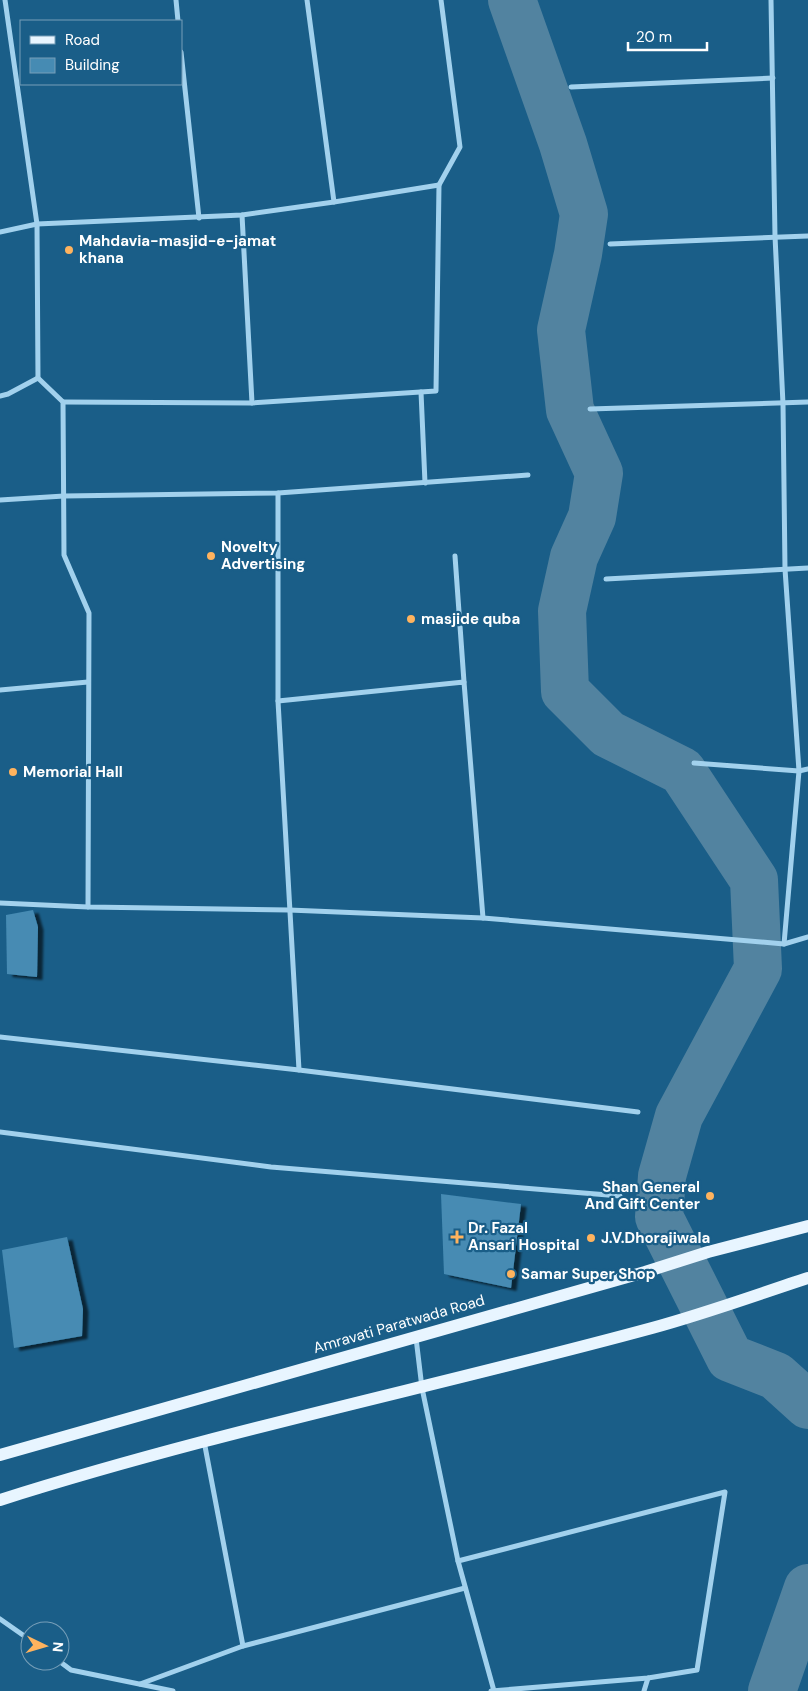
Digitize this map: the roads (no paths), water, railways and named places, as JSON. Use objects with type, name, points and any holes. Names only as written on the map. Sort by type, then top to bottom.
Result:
[{"type":"main road","name":"Amravati Paratwada Road","points":[[0,1455],[645,1272],[708,1252],[808,1226]]},
{"type":"main road","points":[[0,1500],[77,1475],[204,1441],[422,1388],[654,1327],[808,1278]]},
{"type":"street","points":[[5,0],[37,224],[38,378],[63,402],[252,402],[436,391],[439,185],[460,147],[441,0]]},
{"type":"street","points":[[176,0],[178,20]]},
{"type":"street","points":[[307,0],[334,202]]},
{"type":"street","points":[[771,0],[775,236],[783,404],[785,569],[799,771],[784,944]]},
{"type":"street","points":[[182,61],[199,218]]},
{"type":"street","points":[[571,87],[772,78]]},
{"type":"street","points":[[0,232],[37,224],[242,215],[439,185]]},
{"type":"street","points":[[242,215],[252,402]]},
{"type":"street","points":[[610,244],[808,236]]},
{"type":"street","points":[[0,396],[8,394],[38,378]]},
{"type":"street","points":[[421,392],[425,483]]},
{"type":"street","points":[[63,402],[64,556],[89,613],[88,907]]},
{"type":"street","points":[[590,409],[808,402]]},
{"type":"street","points":[[0,500],[64,496],[278,493],[528,475]]},
{"type":"street","points":[[278,493],[278,701],[299,1070]]},
{"type":"street","points":[[455,556],[483,918]]},
{"type":"street","points":[[606,579],[808,568]]},
{"type":"street","points":[[0,690],[88,682]]},
{"type":"street","points":[[278,701],[464,682]]},
{"type":"street","points":[[694,763],[799,771],[808,769]]},
{"type":"street","points":[[0,904],[289,910],[483,918],[784,944],[808,937]]},
{"type":"street","points":[[0,1037],[299,1070],[638,1112]]},
{"type":"street","points":[[0,1132],[271,1167],[620,1196]]},
{"type":"street","points":[[416,1337],[422,1388],[458,1561],[493,1691],[648,1678],[697,1670],[725,1492],[458,1561]]},
{"type":"street","points":[[204,1441],[243,1646]]},
{"type":"street","points":[[140,1684],[243,1646],[465,1588]]},
{"type":"street","points":[[0,1619],[20,1633]]},
{"type":"street","points":[[70,1669],[173,1691]]},
{"type":"street","points":[[644,1691],[648,1678]]},
{"type":"waterway","points":[[512,0],[563,144],[584,214],[578,254],[561,330],[570,410],[599,473],[592,517],[574,557],[562,611],[565,691],[608,734],[682,771],[754,880],[758,969],[679,1116],[662,1176],[659,1217],[730,1358],[776,1376],[808,1405]]},
{"type":"waterway","points":[[772,1691],[808,1588]]},
{"type":"place","name":"Mahdavia-masjid-e-jamat khana","points":[[69,250]]},
{"type":"place","name":"Novelty Advertising","points":[[211,556]]},
{"type":"place","name":"masjide quba","points":[[411,619]]},
{"type":"place","name":"Memorial Hall","points":[[13,772]]},
{"type":"place","name":"Shan General And Gift Center","points":[[710,1196]]},
{"type":"place","name":"Dr. Fazal Ansari Hospital","points":[[457,1237]]},
{"type":"place","name":"J.V.Dhorajiwala","points":[[591,1238]]},
{"type":"place","name":"Samar Super Shop","points":[[511,1274]]}]
